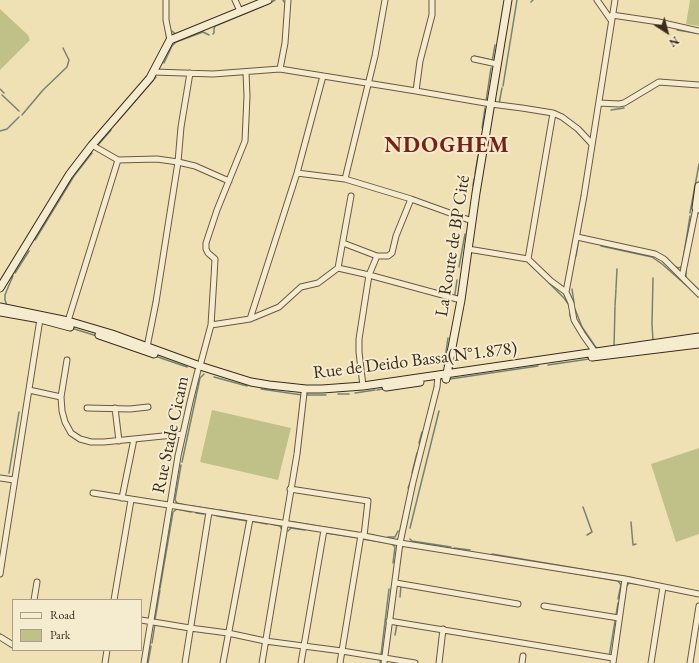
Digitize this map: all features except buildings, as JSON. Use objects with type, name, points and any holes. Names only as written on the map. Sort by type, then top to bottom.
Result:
[{"type":"main road","points":[[0,288],[66,180],[92,145],[154,72],[170,40],[268,0]]},
{"type":"main road","name":"La Route de BP Cité","points":[[446,376],[461,300],[472,221],[508,0]]},
{"type":"main road","points":[[697,208],[699,186]]},
{"type":"main road","name":"Rue de Deido Bassa(N°1.878)","points":[[0,307],[40,314],[68,321],[112,337],[147,347],[199,368],[251,382],[288,388],[322,389],[438,378],[596,352],[699,338]]},
{"type":"main road","points":[[0,312],[40,319],[112,337],[257,387],[284,392],[341,392],[438,378]]},
{"type":"main road","points":[[446,376],[699,344]]},
{"type":"street","points":[[166,0],[166,20],[170,40]]},
{"type":"street","points":[[235,0],[240,11]]},
{"type":"street","points":[[280,69],[285,44],[288,0]]},
{"type":"street","points":[[345,179],[367,83],[375,56],[385,0]]},
{"type":"street","points":[[416,91],[420,61],[432,15],[432,0]]},
{"type":"street","points":[[597,0],[612,17],[659,22],[699,31]]},
{"type":"street","points":[[566,292],[577,237],[615,0]]},
{"type":"street","points":[[474,59],[497,64]]},
{"type":"street","points":[[154,72],[246,72],[280,69],[553,113],[562,117],[582,132],[592,144]]},
{"type":"street","points":[[92,145],[118,160],[157,159],[178,162],[195,166],[229,181],[245,138],[247,96],[246,72]]},
{"type":"street","points":[[147,347],[156,302],[178,162],[180,126],[190,73]]},
{"type":"street","points":[[250,319],[298,173],[323,76]]},
{"type":"street","points":[[599,103],[624,103],[659,82],[699,85]]},
{"type":"street","points":[[528,259],[553,113]]},
{"type":"street","points":[[68,321],[118,160]]},
{"type":"street","points":[[298,173],[345,179],[411,199],[472,221]]},
{"type":"street","name":"Rue Stade Cicam","points":[[144,663],[183,434],[211,325],[215,259],[208,253],[206,243],[229,181]]},
{"type":"street","points":[[211,325],[250,319],[281,306],[301,287],[320,282],[338,268],[351,196]]},
{"type":"street","points":[[343,243],[377,256],[388,256],[392,253],[396,236],[411,199]]},
{"type":"street","points":[[682,277],[697,208]]},
{"type":"street","points":[[577,237],[656,254],[664,259],[699,294]]},
{"type":"street","points":[[468,249],[528,259],[551,281],[566,292],[571,303],[574,320],[583,336],[596,352]]},
{"type":"street","points":[[363,386],[359,338],[369,275],[377,256]]},
{"type":"street","points":[[338,268],[461,300]]},
{"type":"street","points":[[0,574],[40,319]]},
{"type":"street","points":[[67,360],[61,397],[62,411],[65,422],[71,433],[80,439],[91,442],[119,441],[183,434]]},
{"type":"street","points":[[385,660],[400,543],[438,378]]},
{"type":"street","points":[[28,390],[61,397]]},
{"type":"street","points":[[262,663],[298,447],[304,393]]},
{"type":"street","points":[[87,408],[130,409],[148,407]]},
{"type":"street","points":[[115,408],[119,441]]},
{"type":"street","points":[[122,498],[134,439]]},
{"type":"street","points":[[0,478],[14,480]]},
{"type":"street","points":[[290,489],[368,501],[340,663]]},
{"type":"street","points":[[93,493],[625,579],[699,594]]},
{"type":"street","points":[[114,599],[131,500]]},
{"type":"street","points":[[185,663],[209,512]]},
{"type":"street","points":[[223,663],[250,519]]},
{"type":"street","points":[[301,663],[324,530]]},
{"type":"street","points":[[389,621],[443,629],[613,660],[625,579]]},
{"type":"street","points":[[34,599],[37,582]]},
{"type":"street","points":[[396,583],[518,604]]},
{"type":"street","points":[[651,663],[663,587]]},
{"type":"street","points":[[544,606],[620,618]]},
{"type":"street","points":[[690,663],[699,606]]},
{"type":"street","points":[[142,620],[228,633],[265,641],[342,651],[385,660],[415,663]]},
{"type":"street","points":[[439,663],[443,629]]},
{"type":"street","points":[[0,637],[12,644]]},
{"type":"street","points":[[105,663],[107,651]]},
{"type":"street","points":[[522,663],[523,656]]},
{"type":"green space","points":[[690,0],[699,0],[699,26],[686,24]]},
{"type":"green space","points":[[0,9],[28,35],[30,40],[0,70]]},
{"type":"green space","points":[[212,410],[291,428],[278,480],[200,462]]},
{"type":"green space","points":[[699,448],[699,534],[676,542],[651,464]]},
{"type":"waterway","points":[[270,3],[275,0]]},
{"type":"waterway","points":[[503,86],[517,0]]},
{"type":"waterway","points":[[213,34],[215,26],[263,6]]},
{"type":"waterway","points":[[677,30],[696,33]]},
{"type":"waterway","points":[[172,31],[176,34]]},
{"type":"waterway","points":[[166,32],[167,40]]},
{"type":"waterway","points":[[164,63],[172,46],[176,42],[203,32],[209,35]]},
{"type":"waterway","points":[[492,62],[495,45]]},
{"type":"waterway","points":[[22,115],[43,90],[67,67],[69,60],[63,48]]},
{"type":"waterway","points":[[474,56],[491,60]]},
{"type":"waterway","points":[[486,101],[491,68]]},
{"type":"waterway","points":[[117,122],[156,77]]},
{"type":"waterway","points":[[499,104],[502,88]]},
{"type":"waterway","points":[[0,89],[4,93]]},
{"type":"waterway","points":[[2,95],[19,111]]},
{"type":"waterway","points":[[482,128],[485,108]]},
{"type":"waterway","points":[[611,110],[624,108]]},
{"type":"waterway","points":[[0,131],[7,129],[19,117]]},
{"type":"waterway","points":[[98,145],[111,130]]},
{"type":"waterway","points":[[479,149],[481,138]]},
{"type":"waterway","points":[[35,240],[74,176],[92,153]]},
{"type":"waterway","points":[[475,174],[478,156]]},
{"type":"waterway","points":[[690,213],[699,164]]},
{"type":"waterway","points":[[473,186],[474,179]]},
{"type":"waterway","points":[[676,267],[679,268],[682,266],[690,216]]},
{"type":"waterway","points":[[459,267],[465,234]]},
{"type":"waterway","points":[[576,256],[578,244]]},
{"type":"waterway","points":[[601,246],[652,257],[695,293]]},
{"type":"waterway","points":[[15,273],[29,251]]},
{"type":"waterway","points":[[616,288],[617,269]]},
{"type":"waterway","points":[[686,270],[686,278]]},
{"type":"waterway","points":[[7,306],[5,295],[13,276]]},
{"type":"waterway","points":[[653,278],[653,341]]},
{"type":"waterway","points":[[454,301],[457,280]]},
{"type":"waterway","points":[[689,281],[699,290]]},
{"type":"waterway","points":[[549,283],[569,305]]},
{"type":"waterway","points":[[572,289],[574,303]]},
{"type":"waterway","points":[[615,306],[616,289]]},
{"type":"waterway","points":[[614,347],[615,307]]},
{"type":"waterway","points":[[575,309],[582,327],[597,349]]},
{"type":"waterway","points":[[570,311],[570,316],[573,322]]},
{"type":"waterway","points":[[71,328],[97,336]]},
{"type":"waterway","points":[[444,365],[448,338]]},
{"type":"waterway","points":[[155,356],[187,367]]},
{"type":"waterway","points":[[548,365],[589,359]]},
{"type":"waterway","points":[[446,383],[450,379],[538,366]]},
{"type":"waterway","points":[[182,462],[200,378],[204,374]]},
{"type":"waterway","points":[[214,377],[247,386]]},
{"type":"waterway","points":[[261,389],[302,395]]},
{"type":"waterway","points":[[377,390],[382,389]]},
{"type":"waterway","points":[[355,393],[375,390]]},
{"type":"waterway","points":[[338,394],[349,394]]},
{"type":"waterway","points":[[306,395],[326,395]]},
{"type":"waterway","points":[[410,528],[439,411]]},
{"type":"waterway","points":[[9,473],[19,412]]},
{"type":"waterway","points":[[419,443],[422,432]]},
{"type":"waterway","points":[[412,473],[417,453]]},
{"type":"waterway","points":[[181,465],[175,500],[177,503],[185,505]]},
{"type":"waterway","points":[[408,488],[410,483]]},
{"type":"waterway","points":[[192,506],[217,510]]},
{"type":"waterway","points":[[583,507],[592,532],[587,535]]},
{"type":"waterway","points":[[160,588],[173,512],[177,509],[191,512]]},
{"type":"waterway","points":[[220,510],[259,517]]},
{"type":"waterway","points":[[196,513],[204,514]]},
{"type":"waterway","points":[[217,516],[247,521]]},
{"type":"waterway","points":[[251,521],[267,524]]},
{"type":"waterway","points":[[287,521],[360,533]]},
{"type":"waterway","points":[[631,522],[633,545],[636,544]]},
{"type":"waterway","points":[[271,524],[280,526],[282,530]]},
{"type":"waterway","points":[[288,531],[291,528],[305,530]]},
{"type":"waterway","points":[[388,537],[395,537],[398,531]]},
{"type":"waterway","points":[[326,533],[359,538]]},
{"type":"waterway","points":[[366,534],[374,535]]},
{"type":"waterway","points":[[362,539],[382,542]]},
{"type":"waterway","points":[[410,539],[412,541],[451,547]]},
{"type":"waterway","points":[[392,544],[395,547],[393,563]]},
{"type":"waterway","points":[[454,548],[470,550]]},
{"type":"waterway","points":[[492,554],[634,578]]},
{"type":"waterway","points":[[543,568],[618,581],[621,585],[618,599]]},
{"type":"waterway","points":[[626,587],[629,583],[636,584]]},
{"type":"waterway","points":[[400,597],[401,585]]},
{"type":"waterway","points":[[380,663],[389,589]]},
{"type":"waterway","points":[[155,620],[160,590]]},
{"type":"waterway","points":[[616,615],[618,603]]},
{"type":"waterway","points":[[609,657],[615,621]]},
{"type":"waterway","points":[[152,643],[155,624]]},
{"type":"waterway","points":[[395,635],[397,624]]},
{"type":"waterway","points":[[148,663],[151,646]]},
{"type":"district","name":"NDOGHEM","points":[[447,146]]}]
